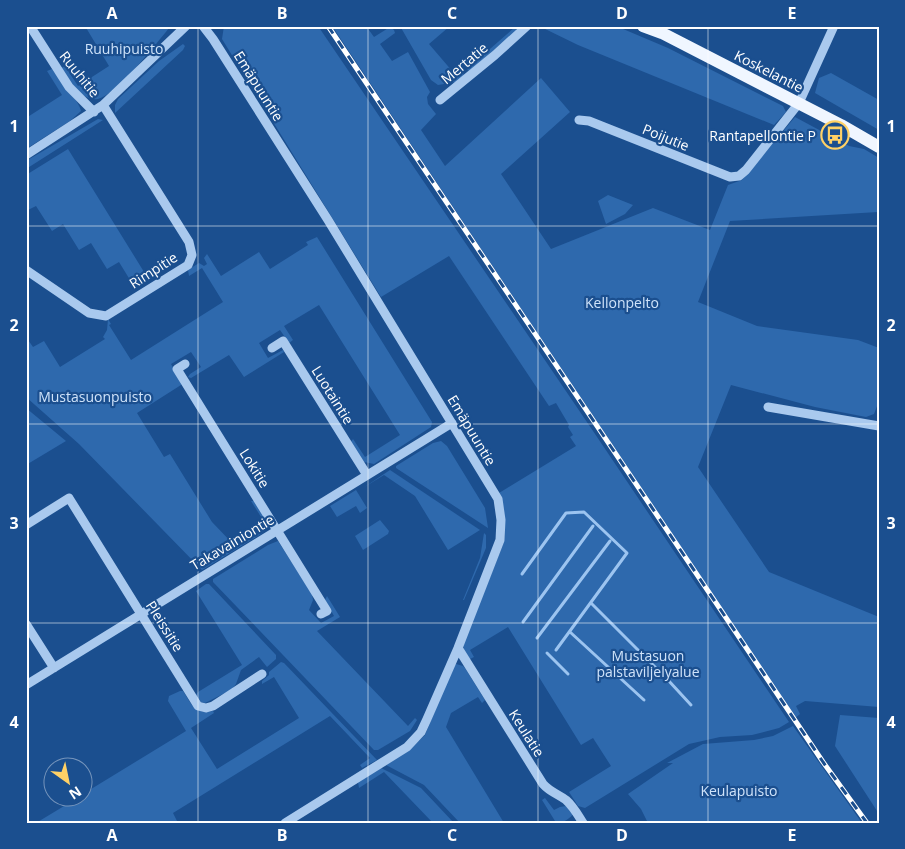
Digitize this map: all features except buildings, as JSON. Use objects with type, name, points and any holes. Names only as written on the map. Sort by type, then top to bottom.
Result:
[{"type":"main road","name":"Koskelantie","points":[[643,26],[662,33],[841,124],[879,147]]},
{"type":"street","name":"Ruuhitie","points":[[30,26],[69,86],[94,112]]},
{"type":"street","points":[[26,155],[103,105],[186,26]]},
{"type":"street","name":"Emäpuuntie","points":[[202,26],[213,39],[328,220],[452,423],[498,499],[501,520],[500,540],[458,648],[421,732],[414,741],[285,823]]},
{"type":"street","name":"Mertatie","points":[[440,100],[496,55],[527,26]]},
{"type":"street","name":"Poijutie","points":[[580,120],[589,121],[735,177],[743,174],[799,103],[834,26]]},
{"type":"street","name":"Rimpitie","points":[[26,270],[89,313],[106,316],[188,265],[192,255],[189,242],[103,105]]},
{"type":"street","name":"Luotaintie","points":[[272,348],[283,341],[367,475]]},
{"type":"street","name":"Lokitie","points":[[184,364],[177,369],[327,611],[321,614]]},
{"type":"street","points":[[768,407],[878,425]]},
{"type":"street","name":"Takavainiontie","points":[[26,685],[452,423]]},
{"type":"street","name":"Pleissitie","points":[[26,525],[69,498],[198,706],[206,708],[213,706],[262,674]]},
{"type":"street","points":[[26,624],[54,668]]},
{"type":"street","name":"Keulatie","points":[[458,648],[543,784],[549,791],[572,806],[583,823]]},
{"type":"green space","name":"Ruuhipuisto","points":[[85,26],[168,26],[169,28],[125,79],[106,95],[98,99],[92,99],[81,94],[76,89],[61,68],[65,66],[78,86],[109,66]]},
{"type":"green space","name":"Mustasuon palstaviljelyalue","points":[[224,26],[318,26],[789,722],[779,728],[752,735],[720,737],[689,744],[585,808],[578,806],[569,792],[611,766],[593,738],[581,745],[508,627],[470,650],[474,657],[470,659],[464,651],[463,645],[504,542],[503,505],[499,493],[576,446],[570,437],[573,435],[568,427],[569,425],[556,403],[549,406],[449,256],[381,297],[222,39]]},
{"type":"green space","name":"Kellonpelto","points":[[332,26],[366,26],[374,37],[390,27],[394,30],[395,33],[380,44],[392,61],[408,52],[430,92],[427,97],[428,104],[436,114],[421,130],[445,166],[541,78],[570,112],[501,174],[551,249],[653,208],[710,230],[728,185],[742,180],[795,117],[849,146],[864,149],[879,158],[878,212],[730,221],[698,302],[757,326],[858,340],[879,348],[879,401],[874,414],[866,417],[815,407],[731,385],[698,467],[769,572],[879,617],[879,707],[805,701],[796,706],[800,714],[795,718]]},
{"type":"green space","points":[[400,26],[450,26],[429,44],[453,72],[463,72],[464,77],[456,82],[438,85],[431,80]]},
{"type":"green space","points":[[539,26],[616,26],[668,48],[783,106],[786,112],[774,125],[578,45]]},
{"type":"green space","points":[[515,27],[517,31],[469,71],[467,69]]},
{"type":"green space","points":[[183,44],[185,46],[183,50],[115,113],[115,105],[118,99],[159,61]]},
{"type":"green space","points":[[52,69],[73,96],[81,111],[70,121],[26,149],[26,118],[62,95],[47,71]]},
{"type":"green space","points":[[831,73],[879,100],[879,130],[815,93],[819,78]]},
{"type":"green space","points":[[98,119],[103,120],[26,169],[26,161]]},
{"type":"green space","points":[[68,149],[149,280],[135,288],[119,262],[107,269],[91,243],[79,250],[63,224],[52,231],[36,206],[26,211],[26,175]]},
{"type":"green space","points":[[608,195],[633,205],[625,214],[606,224],[598,201]]},
{"type":"green space","name":"Mustasuonpuisto","points":[[317,237],[432,422],[431,427],[374,464],[364,462],[350,443],[353,439],[365,457],[400,435],[319,305],[284,326],[293,340],[289,343],[280,330],[259,343],[268,358],[283,350],[284,352],[244,377],[229,355],[191,378],[188,377],[190,374],[201,367],[191,352],[171,364],[182,383],[181,385],[137,413],[164,457],[170,454],[212,522],[235,546],[261,530],[263,520],[251,501],[255,501],[267,521],[265,529],[261,534],[202,570],[79,444],[26,397],[26,337],[33,347],[44,341],[60,367],[105,339],[103,337],[107,330],[108,319],[111,324],[109,325],[131,360],[223,302],[202,268],[189,276],[188,270],[199,263],[204,266],[207,264],[204,258],[207,254],[221,276],[259,252],[270,269],[308,245],[306,242]]},
{"type":"green space","points":[[26,408],[66,441],[26,465]]},
{"type":"green space","points":[[441,441],[447,446],[485,508],[488,528],[396,468],[396,466],[433,443]]},
{"type":"green space","points":[[390,470],[480,530],[448,550],[415,496],[384,475],[363,488]]},
{"type":"green space","points":[[356,490],[367,508],[360,513],[356,506],[337,517],[330,506]]},
{"type":"green space","points":[[380,520],[389,531],[388,534],[363,550],[355,536]]},
{"type":"green space","points":[[484,533],[486,535],[486,548],[463,600],[480,558]]},
{"type":"green space","points":[[278,541],[312,594],[313,600],[309,610],[321,623],[334,616],[325,600],[327,596],[340,617],[317,631],[408,726],[415,718],[417,720],[410,731],[378,750],[374,750],[213,582],[213,579],[268,545]]},
{"type":"green space","points":[[209,584],[276,655],[276,659],[267,667],[259,657],[241,670],[236,684],[231,690],[205,703],[201,702],[196,695],[198,692],[242,665],[196,591]]},
{"type":"green space","points":[[281,662],[284,663],[377,760],[362,768],[360,765],[370,758],[330,716],[173,813],[178,823],[36,823],[64,806],[92,806],[92,788],[186,731],[168,701],[169,696],[180,691],[183,691],[192,705],[198,710],[213,711],[214,713],[191,728],[217,769],[299,718],[274,677],[262,684],[262,681],[269,675],[269,672]]},
{"type":"green space","points":[[456,664],[465,668],[485,700],[482,703],[478,697],[451,713],[446,727],[504,823],[460,823],[424,785],[386,765],[409,750],[425,735]]},
{"type":"green space","points":[[840,715],[879,718],[879,814],[835,746]]},
{"type":"green space","name":"Keulapuisto","points":[[793,726],[862,823],[648,823],[641,809],[628,794],[673,763],[667,763],[703,744],[754,740],[773,736]]},
{"type":"green space","points":[[381,768],[421,788],[454,823],[433,823],[384,772],[359,788],[358,782]]},
{"type":"green space","points":[[545,798],[554,810],[566,806],[573,814],[564,821],[553,823],[555,821],[542,800]]},
{"type":"waterway","points":[[522,574],[566,513],[584,512],[627,553],[556,650]]},
{"type":"waterway","points":[[523,622],[593,526]]},
{"type":"waterway","points":[[537,638],[610,541]]},
{"type":"waterway","points":[[591,603],[663,675]]},
{"type":"waterway","points":[[570,632],[644,700]]},
{"type":"waterway","points":[[547,653],[568,674]]},
{"type":"waterway","points":[[668,680],[691,705]]},
{"type":"railway","points":[[328,26],[823,762],[867,823]]},
{"type":"place","name":"Rantapellontie P","points":[[835,135]]}]
